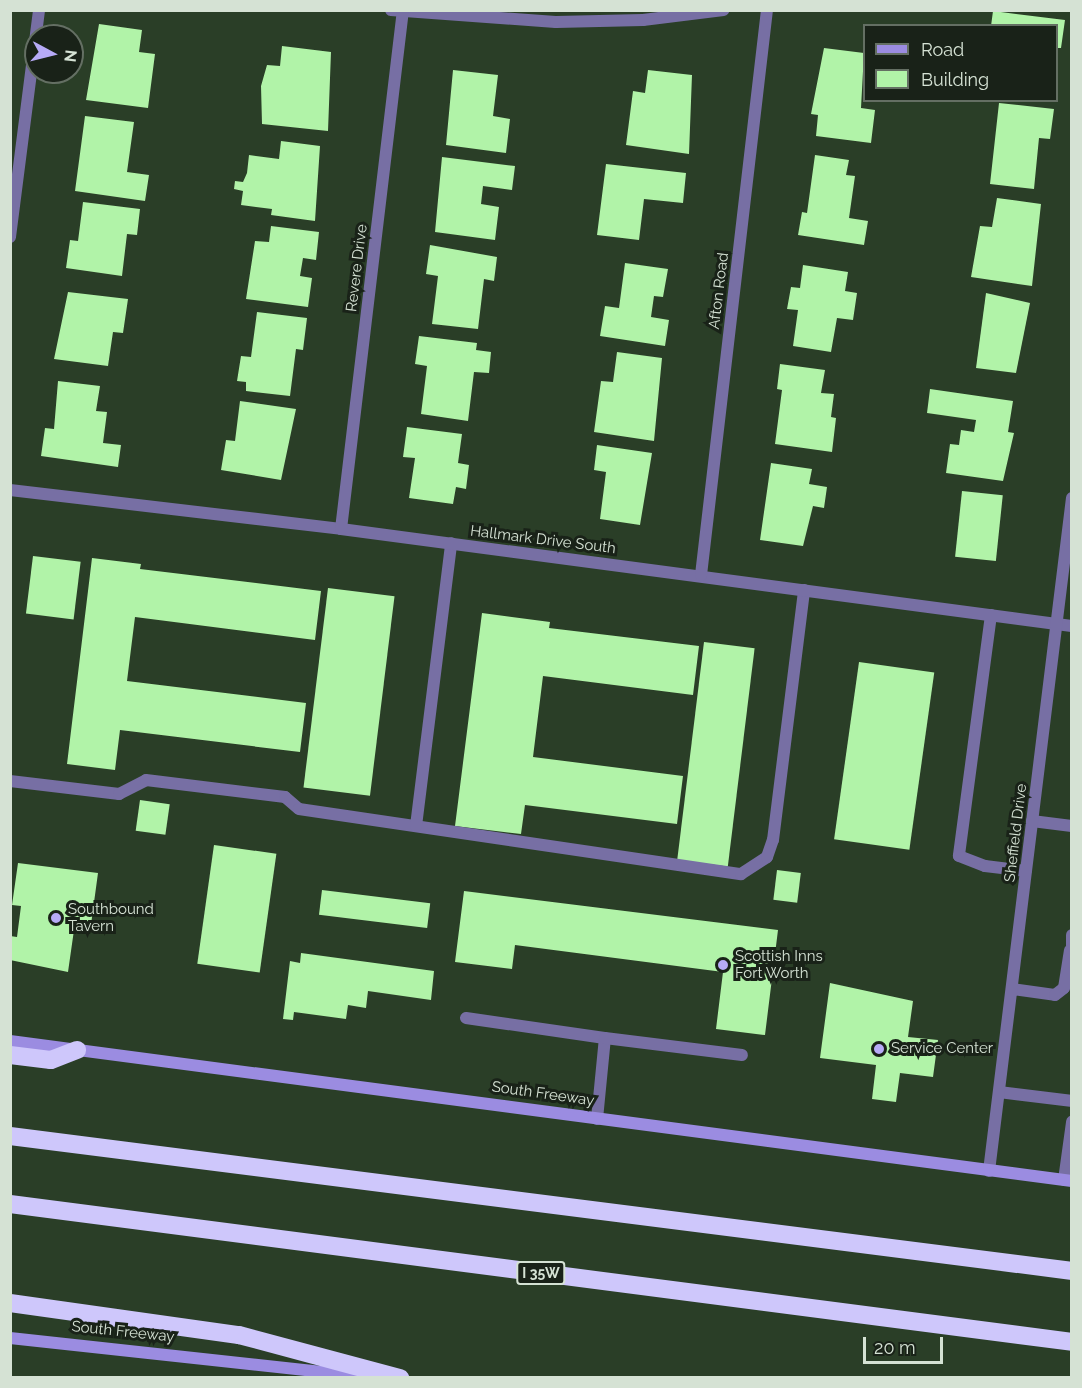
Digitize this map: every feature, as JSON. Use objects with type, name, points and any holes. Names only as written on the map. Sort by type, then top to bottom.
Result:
[{"type":"highway","points":[[10,1055],[51,1060],[78,1050]]},
{"type":"highway","points":[[10,1136],[1071,1271]]},
{"type":"highway","name":"I 35W","points":[[10,1204],[1071,1342]]},
{"type":"highway","points":[[10,1303],[239,1335],[400,1377]]},
{"type":"main road","name":"South Freeway","points":[[10,1041],[1068,1181]]},
{"type":"main road","name":"South Freeway","points":[[10,1338],[375,1377]]},
{"type":"street","points":[[10,237],[39,10]]},
{"type":"street","points":[[399,11],[556,22],[643,20],[723,10]]},
{"type":"street","name":"Afton Road","points":[[701,575],[767,10]]},
{"type":"street","name":"Revere Drive","points":[[341,529],[399,11]]},
{"type":"street","name":"Hallmark Drive South","points":[[10,490],[701,575],[1071,626]]},
{"type":"street","name":"Sheffield Drive","points":[[990,1171],[1071,498]]},
{"type":"street","points":[[416,826],[451,543]]},
{"type":"street","points":[[10,781],[119,794],[146,780],[285,797],[299,809],[741,874],[756,867],[767,857],[773,840],[804,590]]},
{"type":"street","points":[[991,615],[959,856],[985,866],[1026,871]]},
{"type":"street","points":[[1032,821],[1071,826]]},
{"type":"street","points":[[1012,989],[1055,995],[1064,988],[1071,950],[1071,935]]},
{"type":"street","points":[[466,1018],[742,1055]]},
{"type":"street","points":[[597,1119],[604,1038]]},
{"type":"street","points":[[999,1092],[1071,1101]]},
{"type":"street","points":[[1068,1181],[1071,1122]]},
{"type":"building","points":[[993,11],[1065,20],[1061,48],[1058,48],[1058,24],[991,24]]},
{"type":"building","points":[[99,24],[142,30],[139,52],[155,54],[148,108],[86,100]]},
{"type":"building","points":[[282,46],[331,52],[328,131],[262,124],[261,86],[267,65],[280,66]]},
{"type":"building","points":[[824,48],[863,53],[861,108],[875,110],[871,143],[816,136],[818,115],[811,114]]},
{"type":"building","points":[[453,70],[498,75],[493,116],[510,119],[506,153],[446,145]]},
{"type":"building","points":[[648,70],[692,75],[689,154],[626,145],[633,91],[645,93]]},
{"type":"building","points":[[999,103],[1054,109],[1050,139],[1039,138],[1034,189],[990,184]]},
{"type":"building","points":[[85,116],[134,122],[127,172],[149,175],[145,201],[75,191]]},
{"type":"building","points":[[281,141],[320,146],[315,221],[271,215],[272,209],[241,205],[243,191],[234,189],[235,181],[243,182],[247,173],[249,155],[279,159]]},
{"type":"building","points":[[815,155],[849,160],[846,175],[855,176],[849,218],[868,221],[864,245],[798,235],[802,212],[807,213]]},
{"type":"building","points":[[442,157],[515,166],[512,190],[483,186],[481,204],[499,207],[495,240],[435,232]]},
{"type":"building","points":[[606,164],[686,173],[683,203],[644,199],[639,240],[597,235]]},
{"type":"building","points":[[997,198],[1041,204],[1032,286],[971,277],[980,226],[992,227]]},
{"type":"building","points":[[83,202],[140,209],[137,235],[127,234],[122,276],[66,268],[70,240],[78,241]]},
{"type":"building","points":[[271,226],[319,232],[316,260],[303,258],[300,276],[312,278],[308,307],[246,299],[255,241],[269,242]]},
{"type":"building","points":[[430,245],[497,257],[494,281],[484,279],[478,329],[432,324],[438,276],[426,274]]},
{"type":"building","points":[[625,263],[668,269],[663,297],[654,296],[651,317],[669,320],[665,346],[600,336],[605,306],[619,308]]},
{"type":"building","points":[[803,265],[848,272],[845,291],[857,293],[853,320],[837,318],[831,352],[793,346],[798,310],[787,309],[791,287],[800,288]]},
{"type":"building","points":[[68,292],[128,299],[123,333],[113,332],[108,366],[54,359]]},
{"type":"building","points":[[986,293],[1030,303],[1016,373],[976,368]]},
{"type":"building","points":[[257,312],[307,318],[303,350],[296,349],[290,396],[246,391],[246,382],[237,381],[241,356],[251,357]]},
{"type":"building","points":[[419,336],[477,343],[476,350],[491,352],[489,373],[474,372],[468,421],[421,414],[427,366],[415,364]]},
{"type":"building","points":[[617,352],[662,358],[654,441],[594,432],[601,381],[613,382]]},
{"type":"building","points":[[780,364],[825,370],[821,393],[834,394],[831,417],[836,418],[832,452],[775,444],[782,390],[777,389]]},
{"type":"building","points":[[58,381],[100,386],[96,411],[107,412],[103,443],[121,445],[118,467],[41,456],[45,428],[54,429]]},
{"type":"building","points":[[930,389],[1013,401],[1008,432],[1014,433],[1003,481],[946,473],[950,444],[959,445],[961,430],[974,432],[976,420],[927,413]]},
{"type":"building","points":[[240,401],[296,409],[281,480],[221,470],[226,440],[235,441]]},
{"type":"building","points":[[407,427],[462,434],[458,463],[469,465],[466,489],[456,487],[453,504],[409,498],[415,458],[403,457]]},
{"type":"building","points":[[597,445],[652,453],[640,525],[600,519],[606,472],[594,470]]},
{"type":"building","points":[[771,463],[812,469],[809,484],[827,487],[824,508],[813,506],[803,546],[760,540]]},
{"type":"building","points":[[962,491],[1003,495],[996,561],[955,557]]},
{"type":"building","points":[[33,556],[81,562],[74,619],[26,614]]},
{"type":"building","points":[[92,558],[141,564],[140,569],[321,591],[315,640],[135,617],[127,681],[306,703],[300,752],[120,730],[115,770],[67,764]]},
{"type":"building","points":[[328,588],[395,596],[370,796],[304,788]]},
{"type":"building","points":[[482,613],[550,622],[549,628],[699,646],[693,695],[543,676],[533,757],[683,776],[677,824],[525,805],[521,834],[455,826]]},
{"type":"building","points":[[704,642],[755,648],[728,867],[677,860]]},
{"type":"building","points":[[859,662],[934,673],[909,850],[834,839]]},
{"type":"building","points":[[140,800],[170,804],[165,835],[136,831]]},
{"type":"building","points":[[214,845],[276,854],[260,973],[197,964]]},
{"type":"building","name":"Southbound Tavern","points":[[18,863],[98,873],[90,932],[74,930],[68,972],[10,960],[10,936],[17,937],[21,906],[12,905]]},
{"type":"building","points":[[777,870],[801,873],[797,903],[773,900]]},
{"type":"building","points":[[322,890],[430,903],[427,928],[319,915]]},
{"type":"building","name":"Scottish Inns Fort Worth","points":[[464,891],[778,930],[765,1035],[716,1029],[723,972],[515,945],[512,969],[455,962]]},
{"type":"building","points":[[301,953],[434,971],[431,1000],[368,991],[366,1008],[348,1005],[346,1019],[294,1012],[293,1020],[283,1019],[290,961],[300,963]]},
{"type":"building","name":"Service Center","points":[[830,983],[913,1001],[908,1037],[938,1040],[933,1077],[900,1073],[896,1102],[872,1099],[876,1065],[820,1058]]},
{"type":"place","name":"Southbound Tavern","points":[[56,918]]},
{"type":"place","name":"Scottish Inns Fort Worth","points":[[723,965]]},
{"type":"place","name":"Service Center","points":[[879,1049]]}]
